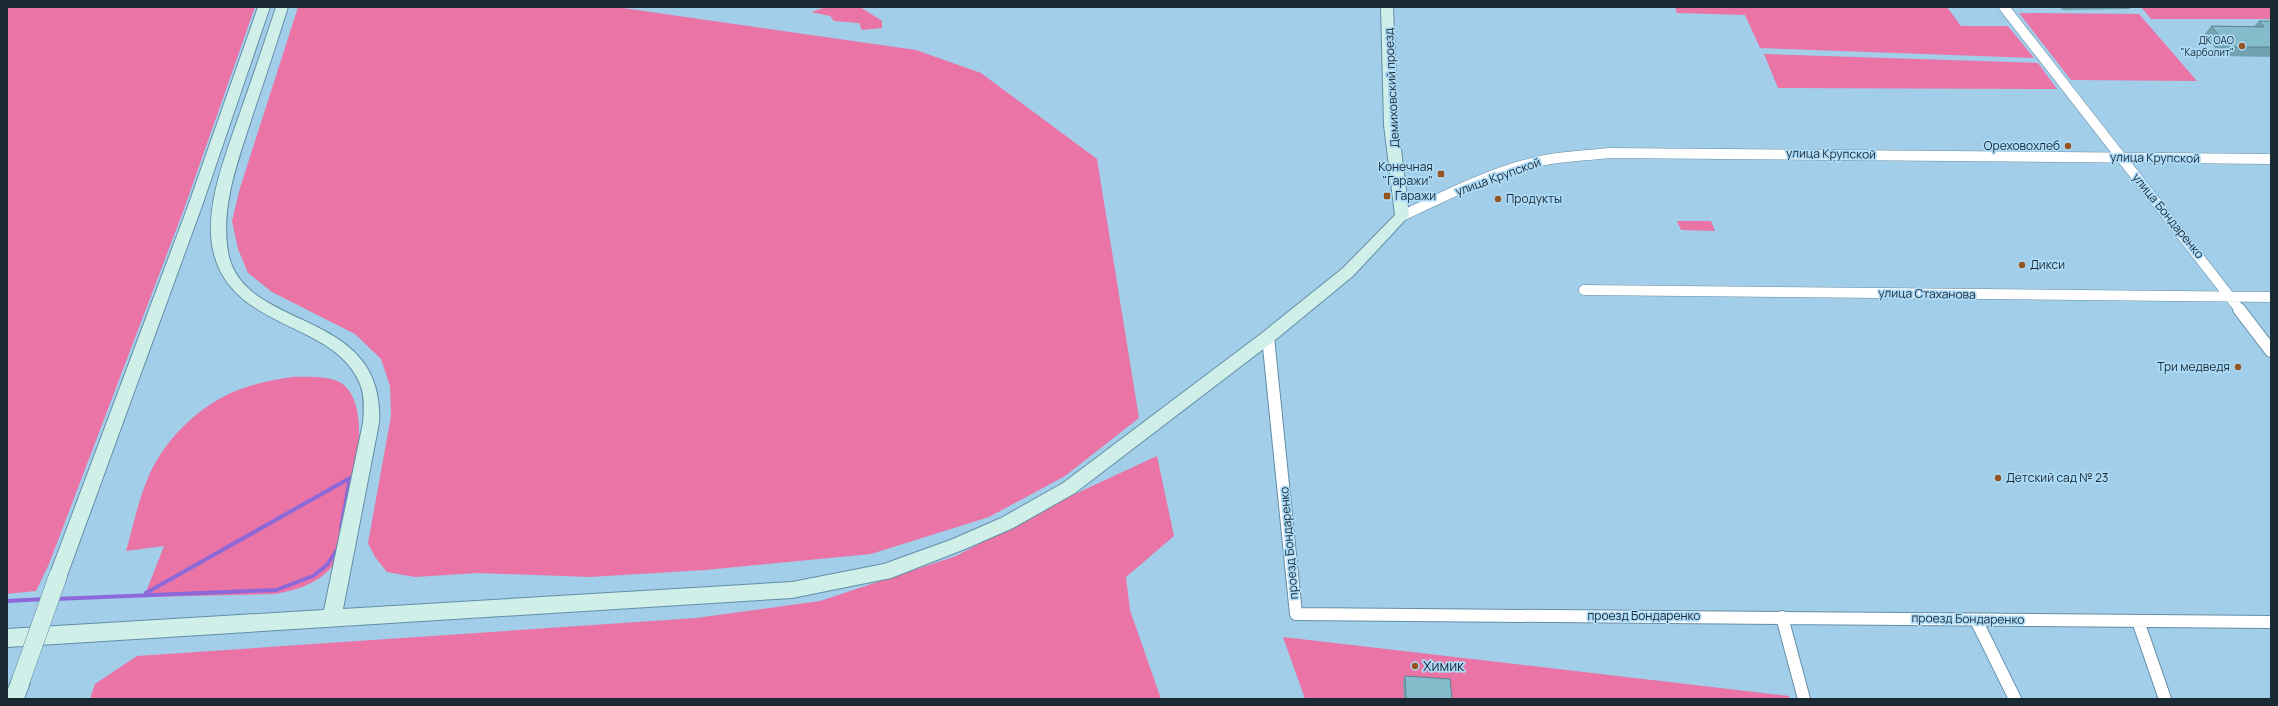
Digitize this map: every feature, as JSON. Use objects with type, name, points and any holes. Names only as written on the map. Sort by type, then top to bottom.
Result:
[{"type":"main road","points":[[17,691],[195,206],[264,7]]},
{"type":"main road","points":[[282,7],[228,173],[218,225],[219,240],[226,268],[235,282],[245,293],[272,312],[327,340],[340,349],[358,367],[369,385],[372,404],[371,423],[332,618]]},
{"type":"main road","name":"Демиховский проезд","points":[[1387,7],[1391,125],[1402,216]]},
{"type":"main road","points":[[7,638],[792,590],[884,572],[959,544],[1007,523],[1069,488],[1268,337],[1348,272],[1402,216]]},
{"type":"street","name":"улица Бондаренко","points":[[2004,7],[2231,297],[2271,351]]},
{"type":"street","name":"улица Крупской","points":[[1402,216],[1466,186],[1536,162],[1609,153],[2271,159]]},
{"type":"street","name":"улица Стаханова","points":[[1584,290],[2271,297]]},
{"type":"street","name":"проезд Бондаренко","points":[[1268,337],[1296,614],[2271,622]]},
{"type":"street","points":[[1782,617],[1804,699]]},
{"type":"street","points":[[1976,620],[2015,699]]},
{"type":"street","points":[[2138,621],[2165,699]]},
{"type":"shaded area","points":[[7,7],[255,7],[184,209],[49,564],[36,591],[7,594]]},
{"type":"shaded area","points":[[298,7],[616,7],[916,50],[981,73],[1097,159],[1139,418],[1065,476],[989,517],[871,554],[705,570],[590,577],[478,573],[415,577],[387,572],[375,557],[368,543],[391,416],[390,386],[381,359],[355,334],[272,292],[248,273],[238,249],[232,221],[240,188]]},
{"type":"shaded area","points":[[826,7],[860,7],[882,21],[882,28],[862,30],[859,23],[834,21],[830,16],[811,12]]},
{"type":"shaded area","points":[[1675,7],[1947,7],[1961,26],[2008,26],[2034,58],[1760,48],[1745,15],[1677,13]]},
{"type":"shaded area","points":[[2141,7],[2271,7],[2271,19],[2151,19]]},
{"type":"shaded area","points":[[2019,13],[2139,14],[2197,81],[2071,80]]},
{"type":"shaded area","points":[[1764,54],[2038,63],[2057,89],[1778,88]]},
{"type":"shaded area","points":[[1677,221],[1711,221],[1715,231],[1681,230]]},
{"type":"shaded area","points":[[292,377],[320,377],[340,382],[345,386],[354,401],[359,421],[359,445],[356,471],[335,563],[323,576],[315,581],[300,588],[275,594],[144,597],[164,546],[126,551],[138,505],[154,464],[172,439],[183,427],[194,416],[207,407],[233,392],[247,387]]},
{"type":"shaded area","points":[[1157,456],[1174,536],[1126,577],[1130,610],[1161,699],[90,699],[95,684],[137,656],[696,618],[820,601],[956,556],[1062,500]]},
{"type":"shaded area","name":"Химик","points":[[1283,637],[1789,696],[1790,699],[1305,699]]},
{"type":"building","points":[[2259,21],[2271,21],[2271,47],[2230,47],[2211,26],[2264,27]]},
{"type":"building","points":[[1405,676],[1450,679],[1452,699],[1406,698]]},
{"type":"waterway","points":[[146,593],[350,478],[341,528]]},
{"type":"waterway","points":[[55,599],[276,590],[313,576],[327,565],[338,548]]},
{"type":"waterway","points":[[7,601],[45,599]]},
{"type":"place","name":"ДК ОАО \"Карболит\"","points":[[2242,46]]},
{"type":"place","name":"Ореховохлеб","points":[[2068,146]]},
{"type":"place","name":"Конечная \"Гаражи\"","points":[[1441,174]]},
{"type":"place","name":"Гаражи","points":[[1387,196]]},
{"type":"place","name":"Продукты","points":[[1498,199]]},
{"type":"place","name":"Дикси","points":[[2022,265]]},
{"type":"place","name":"Три медведя","points":[[2238,367]]},
{"type":"place","name":"Детский сад № 23","points":[[1998,478]]},
{"type":"place","name":"Химик","points":[[1415,666]]}]
